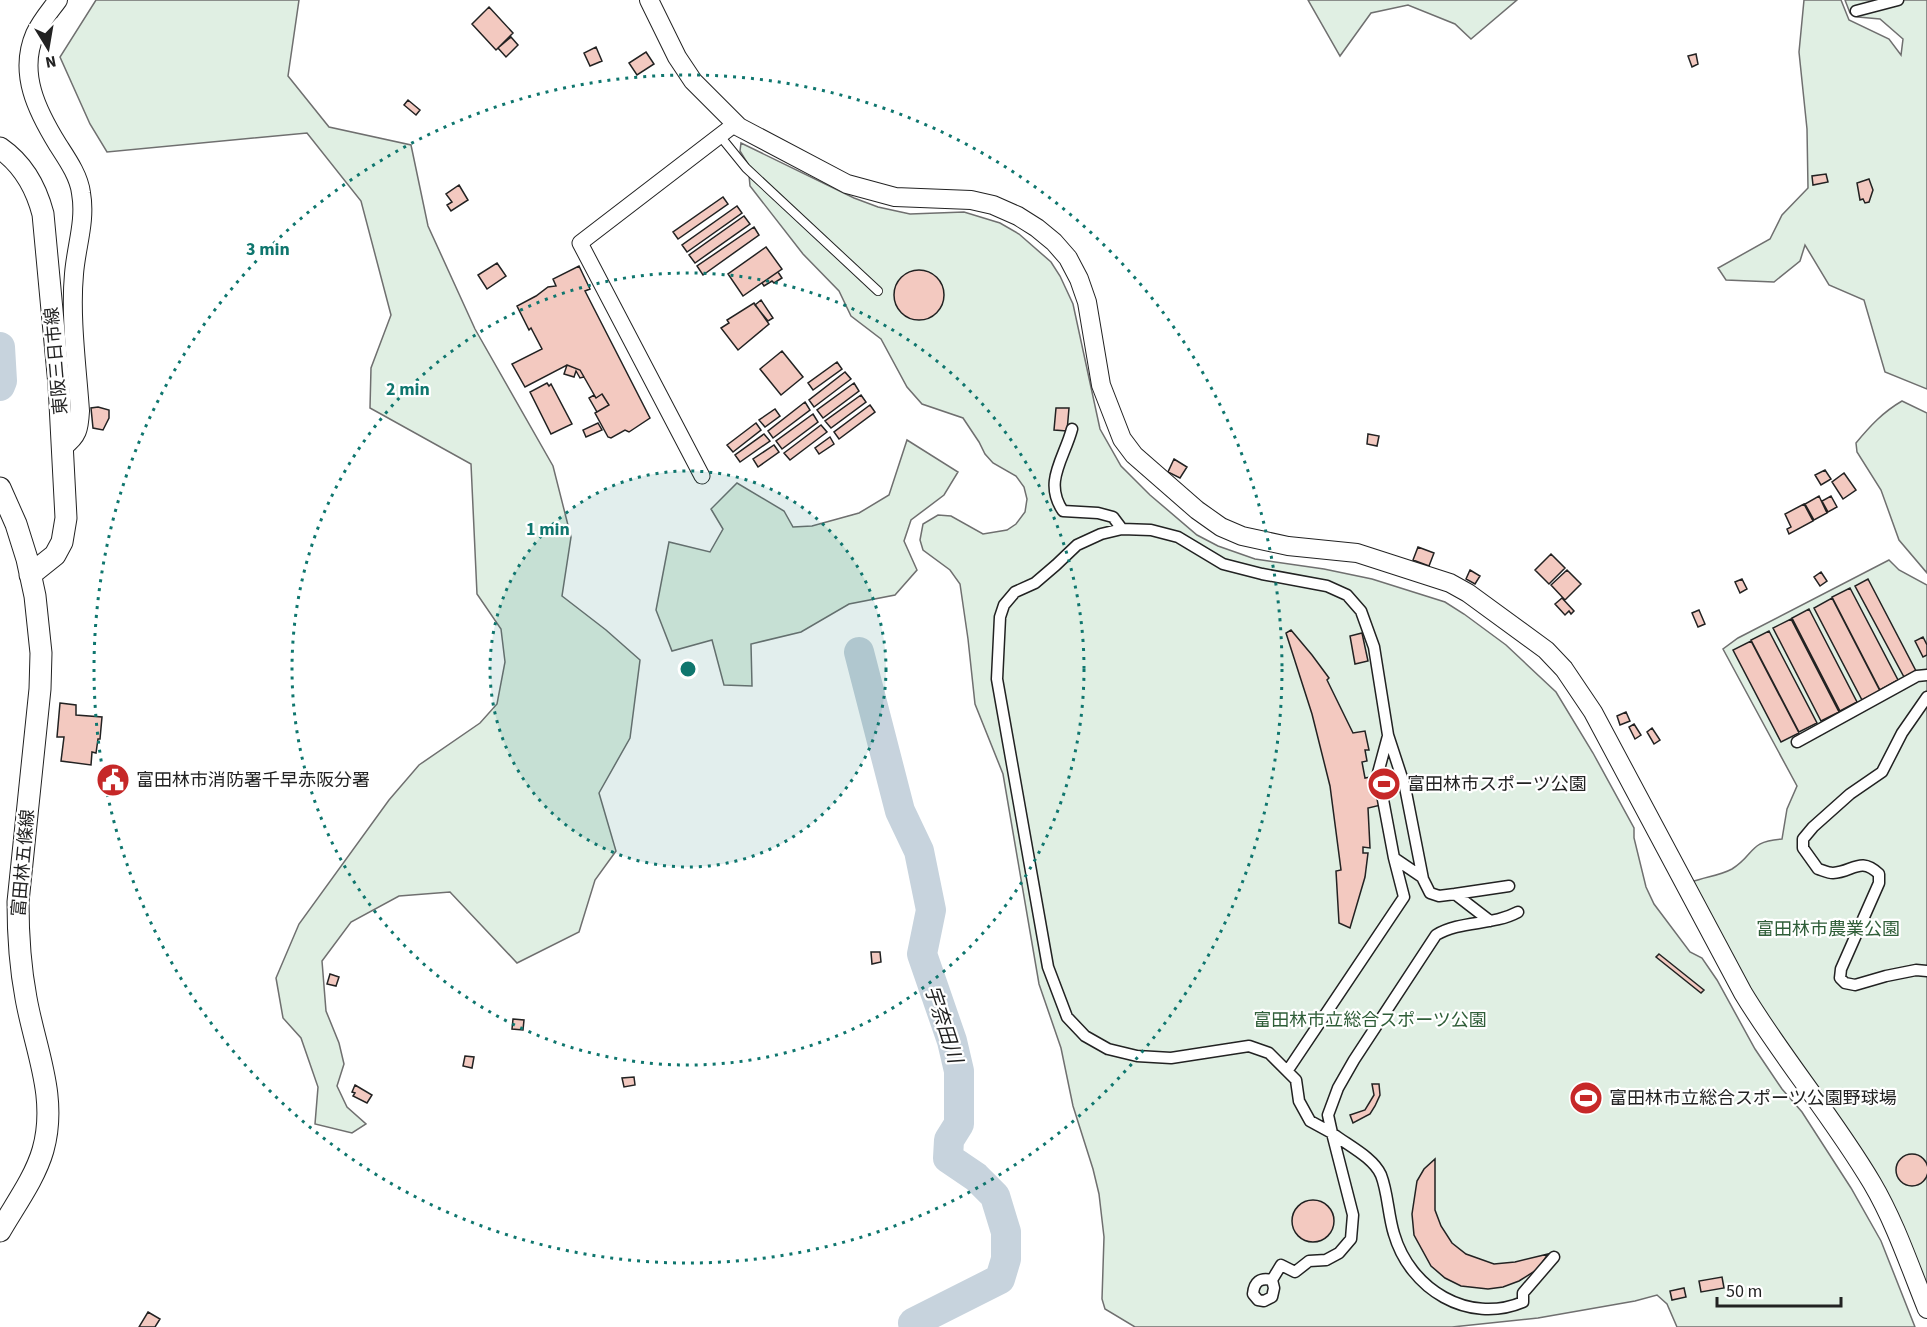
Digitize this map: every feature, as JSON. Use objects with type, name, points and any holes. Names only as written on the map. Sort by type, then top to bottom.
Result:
[{"type":"main road","name":"東阪三日市線","points":[[0,148],[20,166],[29,178],[38,195],[43,214],[63,447],[66,518],[62,542],[50,560],[30,575]]},
{"type":"main road","name":"富田林五條線","points":[[0,488],[16,524],[27,559],[39,624],[40,689],[18,902],[18,932],[26,998],[47,1083],[49,1105],[43,1151],[0,1231]]},
{"type":"street","points":[[58,0],[36,33],[31,47],[28,73],[38,111],[74,172],[81,192],[81,224],[73,299],[79,427],[74,439],[63,447]]},
{"type":"street","points":[[649,0],[677,57],[693,81],[735,124],[751,135],[847,183],[895,197],[971,200],[993,205],[1018,216],[1054,242],[1068,258],[1087,302],[1101,385],[1122,439],[1134,455],[1197,510],[1221,526],[1242,536],[1288,546],[1357,553],[1450,583],[1468,593],[1546,650],[1564,669],[1593,712],[1754,1011],[1855,1154],[1893,1226],[1927,1309]]},
{"type":"street","points":[[1856,11],[1898,0]]},
{"type":"street","points":[[702,476],[580,243],[735,124]]},
{"type":"street","points":[[1072,429],[1054,477],[1053,490],[1057,502],[1063,511],[1098,513],[1113,517],[1122,529]]},
{"type":"street","points":[[1509,886],[1439,896],[1430,893],[1422,877],[1405,787],[1388,735],[1374,647],[1361,611],[1347,595],[1327,586],[1223,564],[1178,537],[1151,530],[1122,529],[1101,534],[1077,545],[1035,583],[1015,592],[1004,604],[1000,617],[997,679],[1047,967],[1067,1017],[1085,1036],[1108,1049],[1137,1056],[1171,1058],[1249,1046],[1269,1053],[1296,1080],[1299,1101],[1310,1121],[1332,1133],[1368,1160],[1380,1174],[1394,1235],[1406,1264],[1423,1283],[1446,1299],[1491,1310],[1509,1308],[1523,1302],[1523,1293],[1554,1257]]},
{"type":"street","points":[[1797,742],[1917,676],[1927,675]]},
{"type":"street","points":[[1927,697],[1902,733],[1882,772],[1850,794],[1813,827],[1803,839],[1803,848],[1818,869],[1832,873],[1862,864],[1872,866],[1880,874],[1880,883],[1841,969],[1840,978],[1855,985],[1916,970],[1927,971]]},
{"type":"street","points":[[1288,1070],[1404,897],[1378,773],[1388,735]]},
{"type":"street","points":[[1394,858],[1422,877]]},
{"type":"street","points":[[1455,894],[1490,921]]},
{"type":"street","points":[[1272,1280],[1281,1265],[1295,1272],[1310,1261],[1326,1260],[1339,1253],[1351,1239],[1353,1215],[1328,1115],[1338,1088],[1354,1060],[1436,935],[1448,928],[1506,919],[1518,912]]},
{"type":"lane","points":[[720,136],[746,168],[878,291]]},
{"type":"green space","points":[[96,0],[299,0],[288,76],[329,127],[411,145],[428,226],[475,329],[553,466],[571,537],[562,596],[640,660],[630,738],[599,793],[616,851],[595,880],[579,932],[517,963],[450,892],[399,896],[351,922],[322,961],[326,1011],[339,1043],[344,1064],[337,1086],[347,1107],[366,1124],[352,1133],[315,1124],[318,1087],[301,1038],[283,1018],[276,978],[299,924],[389,800],[419,765],[480,723],[497,704],[505,662],[501,629],[477,594],[471,464],[370,408],[371,368],[391,315],[361,201],[307,133],[107,152],[90,124],[60,57]]},
{"type":"green space","points":[[1308,0],[1517,0],[1471,39],[1455,24],[1408,5],[1371,13],[1340,56]]},
{"type":"green space","points":[[1804,0],[1841,0],[1849,20],[1889,39],[1901,55],[1903,39],[1880,19],[1858,17],[1850,13],[1845,0],[1927,0],[1927,389],[1885,372],[1864,300],[1829,285],[1805,245],[1800,261],[1774,282],[1726,280],[1718,268],[1770,239],[1782,215],[1808,188],[1807,129],[1799,52]]},
{"type":"green space","name":"富田林市立総合スポーツ公園","points":[[741,143],[854,198],[878,207],[910,214],[964,212],[1000,223],[1019,234],[1051,262],[1060,276],[1073,304],[1100,429],[1121,466],[1150,495],[1197,535],[1218,546],[1255,559],[1372,579],[1445,602],[1506,645],[1556,692],[1634,828],[1634,838],[1646,887],[1654,904],[1690,952],[1702,958],[1717,980],[1755,1049],[1782,1089],[1802,1112],[1851,1188],[1881,1241],[1915,1327],[1677,1327],[1667,1304],[1657,1295],[1538,1318],[1452,1327],[1135,1327],[1105,1309],[1102,1299],[1104,1237],[1099,1194],[1073,1106],[1061,1048],[1039,984],[1003,774],[975,704],[960,584],[950,570],[923,550],[920,540],[923,524],[938,515],[951,516],[983,534],[1007,530],[1016,524],[1025,512],[1027,499],[1024,487],[1016,476],[993,463],[985,454],[963,418],[922,404],[907,387],[881,339],[851,316],[839,291],[803,254],[750,186],[748,164],[740,151]]},
{"type":"green space","points":[[1902,401],[1927,413],[1927,573],[1899,540],[1881,490],[1857,452],[1856,443],[1866,431]]},
{"type":"green space","points":[[907,440],[958,472],[944,495],[911,520],[904,541],[917,570],[895,595],[849,604],[801,632],[751,644],[752,686],[724,685],[712,640],[672,651],[656,610],[669,542],[710,552],[723,529],[711,509],[737,483],[784,511],[793,527],[812,526],[859,513],[889,495]]},
{"type":"green space","name":"富田林市農業公園","points":[[1889,560],[1899,570],[1927,585],[1927,1290],[1757,1002],[1692,882],[1732,869],[1757,846],[1771,840],[1782,839],[1787,809],[1797,786],[1723,649],[1738,638]]},
{"type":"building","points":[[489,7],[513,33],[496,50],[472,24]]},
{"type":"building","points":[[511,37],[518,45],[506,57],[498,48]]},
{"type":"building","points":[[596,47],[602,61],[590,66],[584,53]]},
{"type":"building","points":[[646,52],[654,64],[637,75],[629,63]]},
{"type":"building","points":[[1696,54],[1698,64],[1692,67],[1688,56]]},
{"type":"building","points":[[408,100],[420,110],[416,115],[404,105]]},
{"type":"building","points":[[1826,174],[1828,182],[1813,185],[1812,176]]},
{"type":"building","points":[[1869,179],[1873,190],[1869,202],[1865,203],[1863,199],[1860,200],[1857,183]]},
{"type":"building","points":[[459,185],[468,200],[451,211],[447,205],[452,202],[446,194]]},
{"type":"building","points":[[723,197],[728,204],[678,239],[673,232]]},
{"type":"building","points":[[737,206],[742,213],[687,252],[682,245]]},
{"type":"building","points":[[744,216],[750,224],[695,263],[689,255]]},
{"type":"building","points":[[754,227],[759,235],[703,275],[697,266]]},
{"type":"building","points":[[766,247],[782,269],[743,296],[728,274]]},
{"type":"building","points":[[497,263],[506,276],[487,289],[478,275]]},
{"type":"building","points":[[579,266],[590,289],[585,291],[650,418],[629,432],[625,430],[611,438],[608,437],[595,413],[609,405],[602,394],[596,398],[580,370],[567,365],[525,387],[512,364],[542,349],[517,306],[548,287],[556,286],[553,279]]},
{"type":"building","points":[[919,270],[937,277],[944,295],[937,313],[919,320],[901,313],[894,295],[901,277]]},
{"type":"building","points":[[778,272],[782,278],[764,286],[762,283]]},
{"type":"building","points":[[761,300],[773,318],[768,321],[755,305]]},
{"type":"building","points":[[754,303],[769,324],[738,350],[721,328],[729,323],[727,320]]},
{"type":"building","points":[[782,351],[803,377],[781,395],[760,369]]},
{"type":"building","points":[[837,362],[842,369],[813,390],[808,383]]},
{"type":"building","points":[[567,365],[580,370],[584,377],[580,378],[576,371],[574,377],[564,374]]},
{"type":"building","points":[[845,372],[851,379],[814,407],[809,400]]},
{"type":"building","points":[[547,383],[549,386],[551,384],[572,424],[551,434],[530,392]]},
{"type":"building","points":[[854,383],[859,391],[823,418],[817,410]]},
{"type":"building","points":[[602,394],[609,405],[597,412],[589,398],[594,395],[596,398]]},
{"type":"building","points":[[861,395],[866,402],[831,428],[825,421]]},
{"type":"building","points":[[805,402],[810,410],[773,438],[768,431]]},
{"type":"building","points":[[870,405],[875,412],[839,439],[834,432]]},
{"type":"building","points":[[91,408],[109,410],[109,418],[103,430],[93,428]]},
{"type":"building","points":[[1056,408],[1069,408],[1067,431],[1054,430]]},
{"type":"building","points":[[775,409],[780,416],[765,427],[759,420]]},
{"type":"building","points":[[813,414],[818,422],[782,449],[776,441]]},
{"type":"building","points":[[598,423],[602,430],[586,437],[583,430]]},
{"type":"building","points":[[756,423],[761,430],[733,452],[727,445]]},
{"type":"building","points":[[821,425],[827,432],[790,460],[784,453]]},
{"type":"building","points":[[764,434],[770,441],[740,462],[735,455]]},
{"type":"building","points":[[1368,434],[1379,436],[1377,446],[1367,444]]},
{"type":"building","points":[[830,437],[834,444],[819,454],[815,448]]},
{"type":"building","points":[[774,445],[779,452],[758,467],[753,459]]},
{"type":"building","points":[[1174,459],[1187,467],[1180,478],[1168,472]]},
{"type":"building","points":[[1825,470],[1831,479],[1821,485],[1815,475]]},
{"type":"building","points":[[1844,473],[1856,490],[1843,499],[1832,482]]},
{"type":"building","points":[[1819,496],[1827,513],[1814,520],[1805,504]]},
{"type":"building","points":[[1831,496],[1837,507],[1828,512],[1822,501]]},
{"type":"building","points":[[1804,504],[1813,521],[1789,534],[1787,529],[1791,527],[1785,514]]},
{"type":"building","points":[[1418,547],[1434,553],[1429,566],[1413,560]]},
{"type":"building","points":[[1551,554],[1565,568],[1549,584],[1535,570]]},
{"type":"building","points":[[1470,570],[1480,576],[1475,584],[1466,579]]},
{"type":"building","points":[[1567,570],[1581,584],[1565,600],[1551,585]]},
{"type":"building","points":[[1821,572],[1827,581],[1820,586],[1814,577]]},
{"type":"building","points":[[1742,579],[1747,589],[1740,593],[1735,582]]},
{"type":"building","points":[[1868,579],[1916,671],[1904,677],[1855,586]]},
{"type":"building","points":[[1850,588],[1898,680],[1880,690],[1832,597]]},
{"type":"building","points":[[1562,598],[1574,611],[1571,614],[1569,611],[1565,615],[1555,604]]},
{"type":"building","points":[[1832,598],[1880,691],[1862,700],[1814,608]]},
{"type":"building","points":[[1809,609],[1857,702],[1840,711],[1792,618]]},
{"type":"building","points":[[1699,610],[1705,624],[1698,627],[1692,613]]},
{"type":"building","points":[[1791,619],[1839,712],[1821,721],[1773,628]]},
{"type":"building","points":[[1291,630],[1329,678],[1327,680],[1353,733],[1365,731],[1369,750],[1365,750],[1367,761],[1362,762],[1365,778],[1370,777],[1373,787],[1377,787],[1381,805],[1368,808],[1370,848],[1363,847],[1363,853],[1368,853],[1365,877],[1350,928],[1339,923],[1336,871],[1341,870],[1330,786],[1312,714],[1286,633]]},
{"type":"building","points":[[1769,631],[1817,723],[1799,732],[1751,640]]},
{"type":"building","points":[[1362,633],[1368,661],[1355,664],[1350,636]]},
{"type":"building","points":[[1923,637],[1927,645],[1927,655],[1923,657],[1915,641]]},
{"type":"building","points":[[1751,641],[1799,733],[1781,742],[1733,650]]},
{"type":"building","points":[[60,703],[76,705],[76,715],[102,717],[100,739],[98,739],[96,753],[92,752],[91,765],[61,761],[64,737],[57,737]]},
{"type":"building","points":[[1626,712],[1630,721],[1620,725],[1617,716]]},
{"type":"building","points":[[1634,724],[1641,735],[1635,739],[1629,727]]},
{"type":"building","points":[[1652,728],[1660,740],[1654,744],[1647,732]]},
{"type":"building","points":[[871,952],[880,952],[881,962],[872,964]]},
{"type":"building","points":[[1659,954],[1704,990],[1701,993],[1656,957]]},
{"type":"building","points":[[330,974],[339,977],[336,986],[327,984]]},
{"type":"building","points":[[513,1019],[524,1020],[523,1030],[512,1029]]},
{"type":"building","points":[[465,1056],[474,1057],[472,1068],[463,1066]]},
{"type":"building","points":[[634,1077],[635,1085],[624,1087],[622,1078]]},
{"type":"building","points":[[1372,1084],[1379,1084],[1380,1095],[1375,1106],[1370,1114],[1353,1123],[1350,1115],[1365,1110],[1374,1095]]},
{"type":"building","points":[[355,1085],[372,1095],[367,1103],[353,1096]]},
{"type":"building","points":[[1912,1154],[1923,1159],[1928,1170],[1923,1181],[1912,1186],[1901,1181],[1896,1170],[1901,1159]]},
{"type":"building","points":[[1435,1159],[1435,1210],[1441,1226],[1452,1243],[1466,1254],[1494,1264],[1515,1262],[1548,1254],[1538,1269],[1519,1281],[1503,1287],[1488,1289],[1461,1286],[1445,1278],[1431,1266],[1414,1235],[1412,1214],[1417,1181],[1424,1169]]},
{"type":"building","points":[[1313,1200],[1321,1201],[1328,1206],[1333,1213],[1333,1229],[1328,1236],[1321,1241],[1313,1242],[1305,1241],[1298,1236],[1293,1229],[1292,1221],[1293,1213],[1298,1206],[1305,1201]]},
{"type":"building","points":[[1722,1277],[1724,1288],[1701,1292],[1699,1281]]},
{"type":"building","points":[[1684,1288],[1686,1297],[1672,1300],[1670,1291]]},
{"type":"building","points":[[148,1312],[160,1319],[155,1327],[139,1327]]},
{"type":"waterway","points":[[0,347],[2,381],[0,386]]},
{"type":"waterway","name":"宇奈田川","points":[[859,652],[900,811],[919,851],[931,910],[922,954],[952,1041],[959,1071],[959,1124],[949,1140],[948,1158],[976,1177],[995,1196],[1006,1232],[1006,1259],[1000,1279],[913,1323],[914,1327]]},
{"type":"place","name":"富田林市消防署千早赤阪分署","points":[[113,780]]},
{"type":"place","name":"富田林市スポーツ公園","points":[[1384,784]]},
{"type":"place","name":"富田林市立総合スポーツ公園野球場","points":[[1586,1098]]}]
